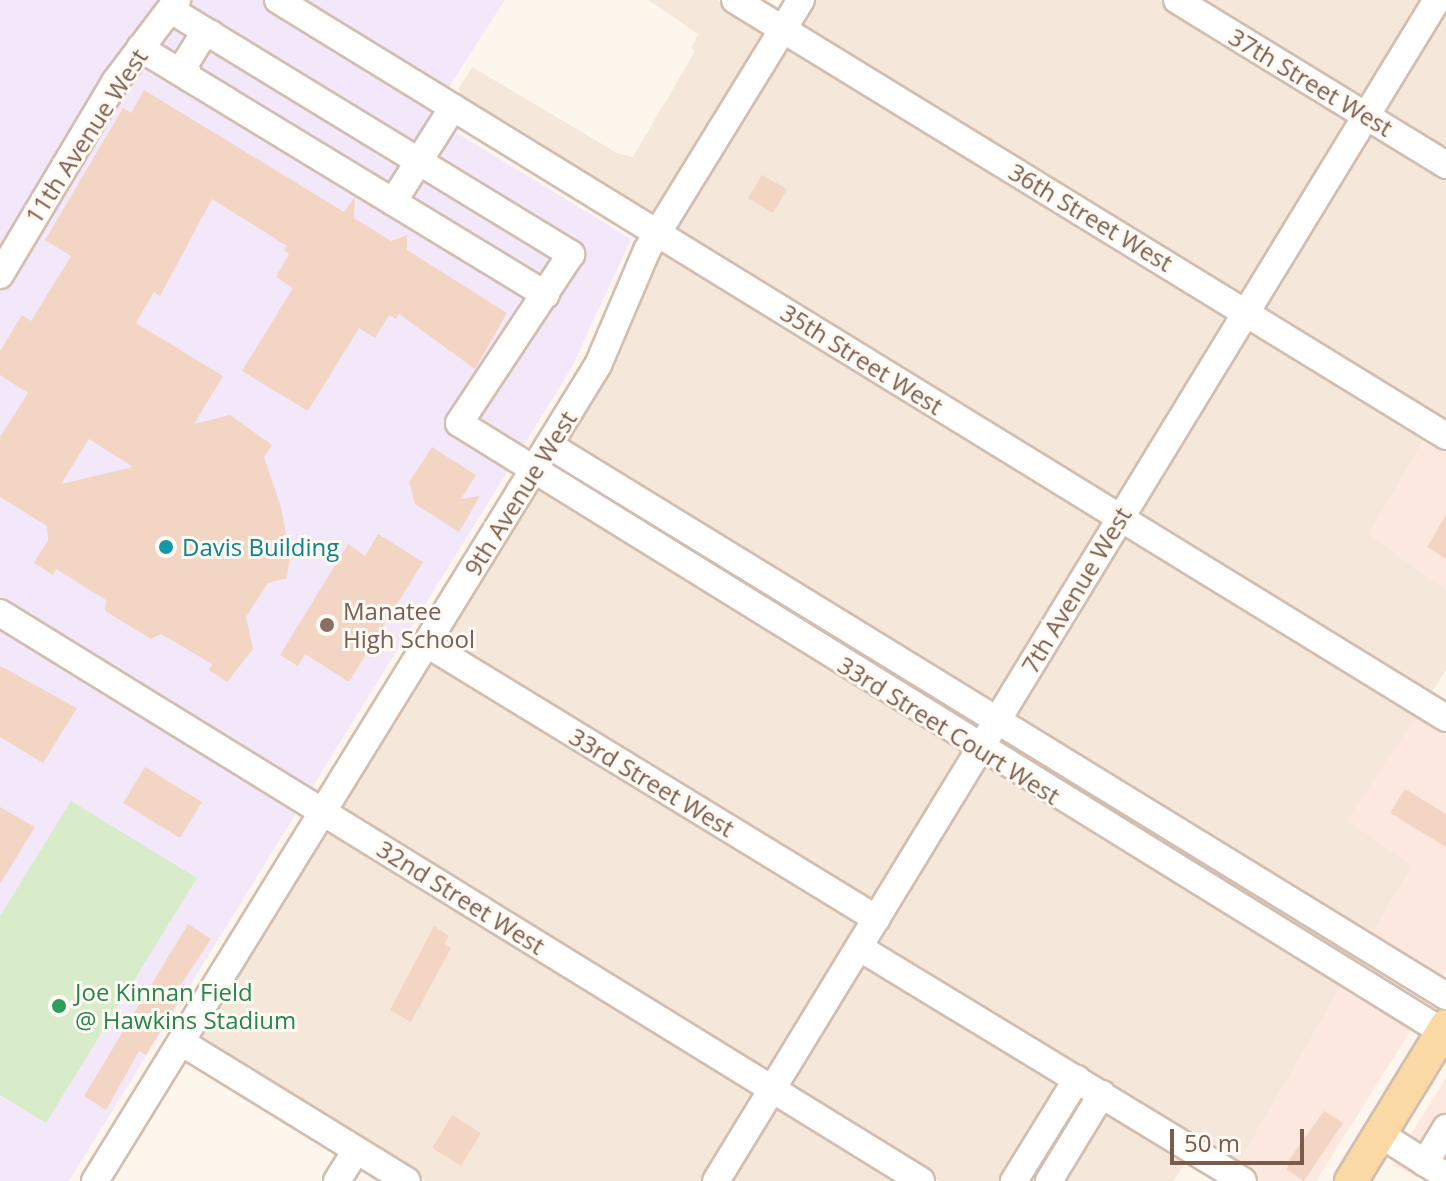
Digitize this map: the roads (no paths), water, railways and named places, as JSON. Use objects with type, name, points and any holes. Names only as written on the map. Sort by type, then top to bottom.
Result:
[{"type":"main road","points":[[1351,1181],[1442,1038]]},
{"type":"street","name":"35th Street West","points":[[278,0],[1446,718]]},
{"type":"street","name":"36th Street West","points":[[735,0],[1446,436]]},
{"type":"street","name":"9th Avenue West","points":[[95,1181],[598,365],[657,232],[801,0]]},
{"type":"street","name":"37th Street West","points":[[1177,0],[1446,165]]},
{"type":"street","name":"7th Avenue West","points":[[716,1181],[999,721],[1244,311],[1437,0]]},
{"type":"street","points":[[140,48],[546,295],[571,254],[211,34],[174,5]]},
{"type":"street","name":"11th Avenue West","points":[[0,275],[140,48],[174,5]]},
{"type":"street","points":[[189,78],[185,64],[201,38],[211,34]]},
{"type":"street","points":[[393,202],[453,107]]},
{"type":"street","name":"33rd Street Court West","points":[[546,295],[459,423],[532,472],[1442,1038]]},
{"type":"street","name":"33rd Street Court West","points":[[549,445],[1446,996]]},
{"type":"street","name":"32nd Street West","points":[[0,613],[921,1181]]},
{"type":"street","name":"33rd Street West","points":[[427,644],[877,919]]},
{"type":"street","points":[[860,948],[1243,1181]]},
{"type":"street","points":[[181,1042],[400,1179]]},
{"type":"street","points":[[1014,1181],[1077,1079]]},
{"type":"street","points":[[1049,1181],[1102,1094]]},
{"type":"street","points":[[1380,1134],[1435,1169],[1446,1128]]},
{"type":"street","points":[[337,1181],[356,1150]]},
{"type":"place","name":"Davis Building","points":[[166,547]]},
{"type":"place","name":"Manatee High School","points":[[327,625]]},
{"type":"place","name":"Joe Kinnan Field @ Hawkins Stadium","points":[[59,1006]]}]
